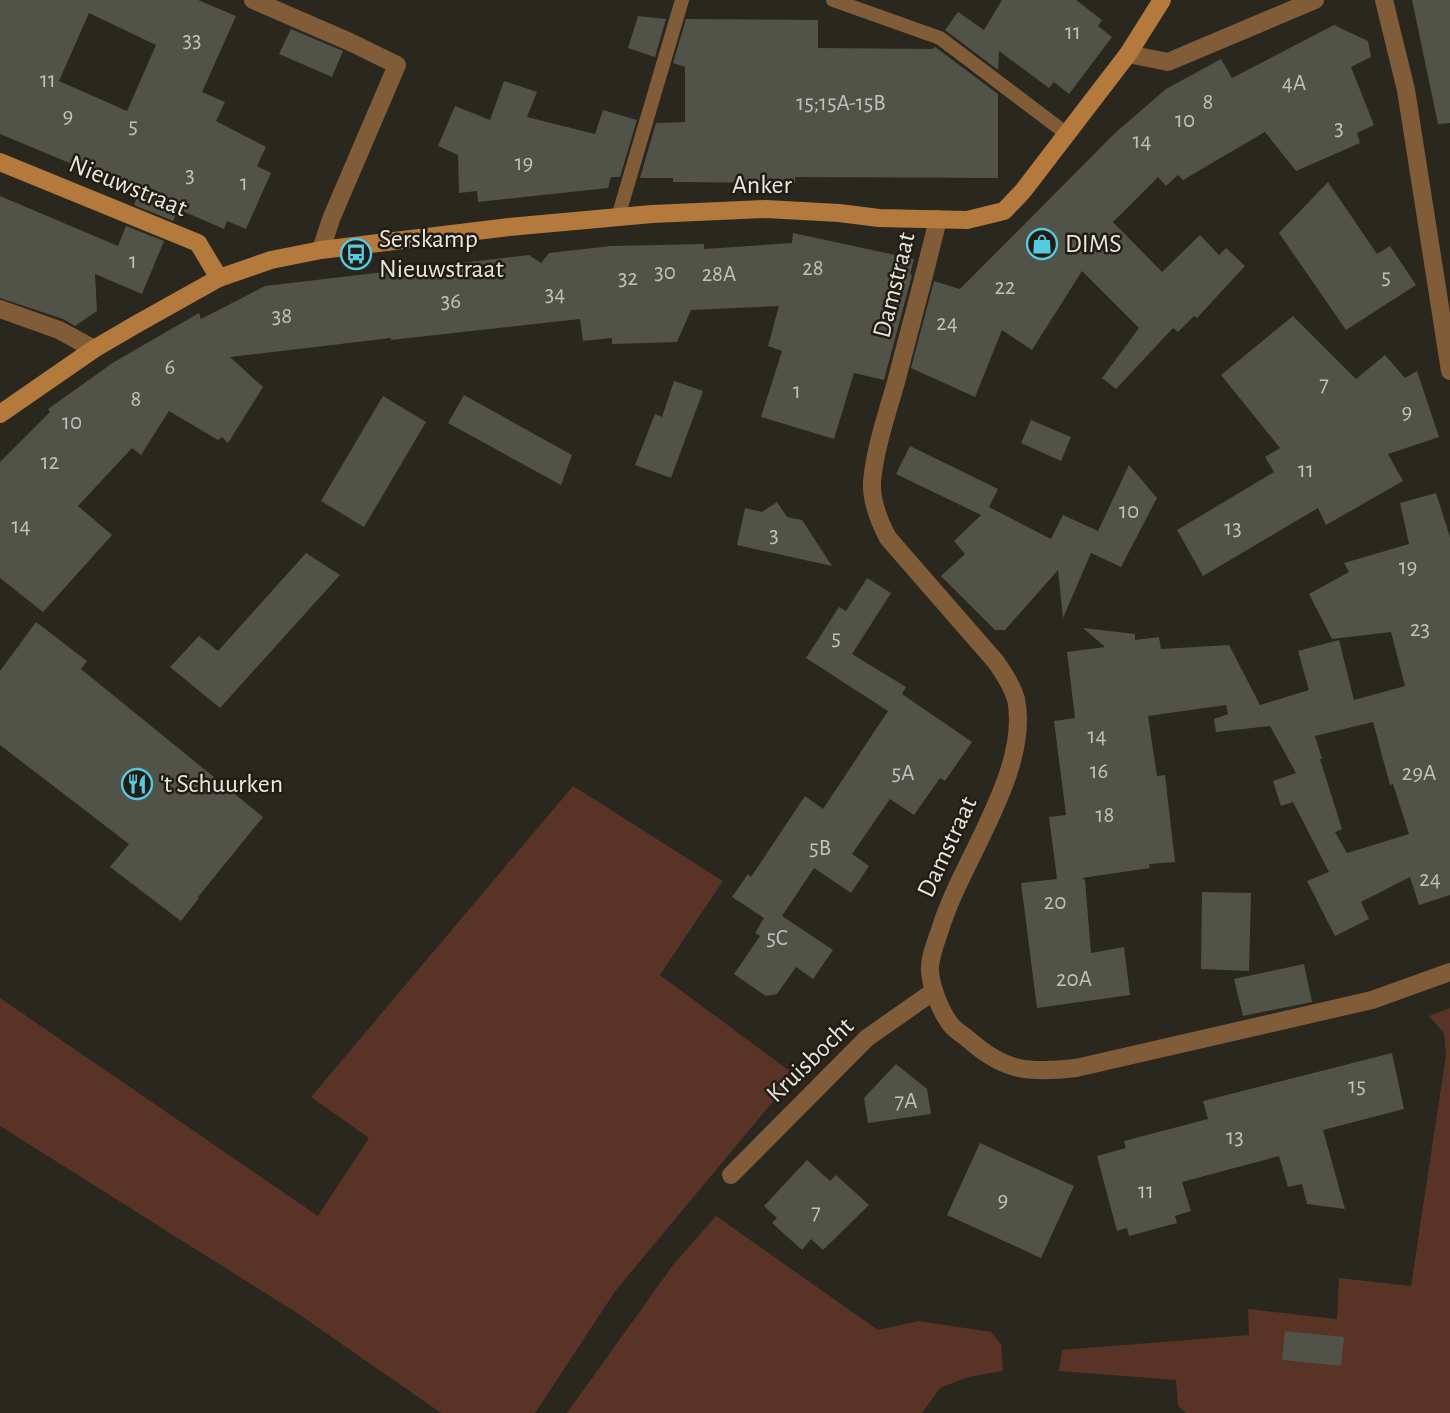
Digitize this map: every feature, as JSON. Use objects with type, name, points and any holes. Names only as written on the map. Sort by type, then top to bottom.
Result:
[{"type":"street","points":[[253,0],[397,65],[331,219],[321,250]]},
{"type":"street","name":"Anker","points":[[0,414],[94,349],[219,278],[271,260],[321,250],[618,217],[766,209],[879,218],[967,220],[1004,211],[1128,54],[1162,0]]},
{"type":"street","points":[[1128,54],[1168,62],[1315,0]]},
{"type":"street","points":[[1384,0],[1406,90],[1450,371]]},
{"type":"street","name":"Nieuwstraat","points":[[0,162],[198,243],[219,278]]},
{"type":"street","name":"Damstraat","points":[[938,219],[882,431],[872,483],[874,500],[877,517],[888,538],[1010,681],[1016,700],[1018,724],[1001,793],[944,916],[930,969],[934,991],[951,1025],[989,1058],[1041,1072],[1076,1068],[1372,1000],[1450,972]]},
{"type":"street","points":[[0,309],[59,330],[94,349]]},
{"type":"street","name":"Kruisbocht","points":[[731,1175],[867,1038],[934,991]]},
{"type":"lane","points":[[618,217],[682,0]]},
{"type":"lane","points":[[833,0],[940,38],[1067,134]]},
{"type":"shaded area","points":[[573,786],[723,881],[660,975],[795,1075],[616,1290],[535,1413],[441,1413],[300,1315],[0,1126],[0,998],[318,1216],[369,1138],[311,1097]]},
{"type":"shaded area","points":[[1450,1008],[1450,1413],[1186,1413],[1178,1406],[1176,1380],[1059,1371],[1062,1350],[1249,1335],[1248,1309],[1337,1319],[1339,1278],[1411,1286],[1446,1055],[1444,1033],[1429,1016]]},
{"type":"shaded area","points":[[716,1216],[878,1330],[919,1321],[991,1332],[1001,1344],[1003,1371],[968,1377],[940,1388],[922,1413],[567,1413],[673,1265]]},
{"type":"building","points":[[0,0],[198,0],[236,16],[202,92],[225,102],[216,121],[266,147],[257,166],[271,173],[246,229],[227,221],[224,229],[178,209],[173,221],[134,205],[139,192],[0,134]],"holes":[[[89,13],[156,45],[127,111],[59,81]]]},
{"type":"building","points":[[1002,0],[1076,0],[1102,20],[1098,26],[1112,37],[1069,94],[1054,82],[1049,88],[999,51],[998,70],[945,30],[958,12],[984,30]]},
{"type":"building","points":[[1412,0],[1450,0],[1450,123],[1438,124]]},
{"type":"building","points":[[638,16],[666,19],[655,57],[628,48]]},
{"type":"building","points":[[686,19],[818,20],[818,48],[935,47],[998,94],[998,178],[795,177],[795,183],[673,182],[673,178],[640,178],[656,123],[685,122],[685,67],[673,63]]},
{"type":"building","points":[[1334,25],[1368,41],[1371,57],[1351,67],[1374,125],[1357,133],[1360,143],[1296,171],[1265,132],[1183,180],[1178,175],[1166,186],[1158,177],[1113,222],[1162,272],[1200,235],[1219,255],[1226,248],[1245,266],[1197,318],[1194,316],[1178,332],[1173,328],[1116,389],[1102,378],[1139,328],[1082,271],[1032,350],[1002,330],[975,397],[911,368],[934,281],[960,289],[1115,133],[1166,89],[1221,59],[1232,78]]},
{"type":"building","points":[[291,29],[343,51],[332,77],[279,54]]},
{"type":"building","points":[[504,81],[537,92],[527,117],[595,134],[603,110],[637,120],[620,177],[611,177],[608,188],[478,202],[477,191],[459,193],[458,155],[438,146],[455,106],[490,120]]},
{"type":"building","points":[[1328,182],[1377,254],[1390,246],[1416,285],[1346,330],[1279,233]]},
{"type":"building","points":[[0,196],[118,246],[126,226],[164,241],[142,294],[95,274],[97,311],[75,326],[63,319],[0,298]]},
{"type":"building","points":[[793,233],[914,259],[884,380],[854,373],[834,439],[761,417],[782,351],[768,346],[779,306],[691,310],[677,342],[612,344],[612,338],[583,341],[580,319],[230,357],[263,387],[228,443],[222,437],[218,440],[169,411],[141,455],[132,448],[78,506],[112,535],[43,612],[0,578],[0,462],[50,412],[48,409],[114,362],[199,313],[201,319],[265,286],[529,255],[541,263],[549,253],[611,246],[704,244],[704,249],[792,243]]},
{"type":"building","points":[[1293,316],[1356,379],[1385,355],[1405,378],[1417,371],[1439,437],[1388,454],[1403,481],[1326,525],[1318,508],[1203,576],[1177,530],[1274,472],[1265,457],[1280,448],[1221,375]]},
{"type":"building","points":[[674,381],[703,391],[671,478],[635,465],[655,414],[662,417]]},
{"type":"building","points":[[464,395],[572,455],[561,485],[448,423]]},
{"type":"building","points":[[383,396],[426,422],[364,527],[321,501]]},
{"type":"building","points":[[1031,420],[1071,437],[1061,461],[1021,443]]},
{"type":"building","points":[[910,446],[998,489],[989,507],[1051,539],[1063,515],[1098,531],[1129,465],[1157,498],[1121,567],[1091,553],[1063,618],[1058,570],[1005,630],[995,630],[941,576],[965,554],[954,541],[981,515],[896,474]]},
{"type":"building","points":[[1436,493],[1450,537],[1450,895],[1419,905],[1410,877],[1361,902],[1369,919],[1335,936],[1307,881],[1329,872],[1293,802],[1281,806],[1273,781],[1296,773],[1270,726],[1216,732],[1214,719],[1228,714],[1226,705],[1148,716],[1157,776],[1165,775],[1175,862],[1149,864],[1150,868],[1082,878],[1085,880],[1091,953],[1124,947],[1130,995],[1037,1008],[1021,883],[1057,879],[1049,817],[1066,815],[1054,721],[1075,718],[1067,652],[1105,647],[1083,628],[1135,634],[1135,640],[1159,637],[1161,649],[1229,645],[1260,705],[1309,690],[1298,651],[1339,640],[1354,700],[1405,686],[1391,632],[1332,639],[1309,594],[1349,572],[1344,563],[1409,544],[1400,503]],"holes":[[[1373,722],[1390,785],[1393,784],[1409,834],[1347,853],[1335,832],[1342,829],[1315,736]]]},
{"type":"building","points":[[777,502],[787,517],[802,520],[832,566],[737,545],[745,508],[762,512]]},
{"type":"building","points":[[306,553],[340,575],[220,708],[170,667],[199,636],[218,651]]},
{"type":"building","points":[[867,578],[891,593],[852,654],[906,687],[902,694],[972,742],[945,781],[940,778],[914,815],[890,799],[852,854],[869,866],[851,893],[814,868],[782,916],[833,950],[813,979],[796,967],[777,994],[766,996],[734,974],[760,936],[755,933],[764,918],[732,897],[748,874],[751,877],[805,796],[823,809],[888,711],[806,658],[839,607],[846,611]]},
{"type":"building","name":"'t Schuurken","points":[[36,622],[87,661],[81,669],[263,817],[181,921],[110,867],[129,844],[0,745],[0,671]]},
{"type":"building","points":[[1202,892],[1251,893],[1249,971],[1201,969]]},
{"type":"building","points":[[1304,964],[1312,1002],[1243,1016],[1234,979]]},
{"type":"building","points":[[1392,1053],[1404,1109],[1323,1130],[1345,1209],[1307,1204],[1302,1184],[1288,1187],[1279,1156],[1182,1182],[1191,1211],[1175,1216],[1177,1223],[1129,1236],[1127,1228],[1117,1231],[1097,1156],[1126,1148],[1124,1141],[1208,1119],[1203,1101]]},
{"type":"building","points":[[896,1064],[927,1089],[931,1114],[868,1123],[864,1098]]},
{"type":"building","points":[[980,1143],[1074,1186],[1041,1258],[947,1215]]},
{"type":"building","points":[[807,1160],[830,1181],[836,1175],[869,1205],[823,1250],[811,1239],[802,1250],[772,1223],[777,1218],[764,1206]]},
{"type":"building","points":[[1285,1331],[1344,1337],[1341,1366],[1282,1360]]},
{"type":"place","name":"DIMS","points":[[1042,244]]},
{"type":"place","name":"Serskamp Nieuwstraat","points":[[356,254]]},
{"type":"place","name":"'t Schuurken","points":[[137,784]]}]
